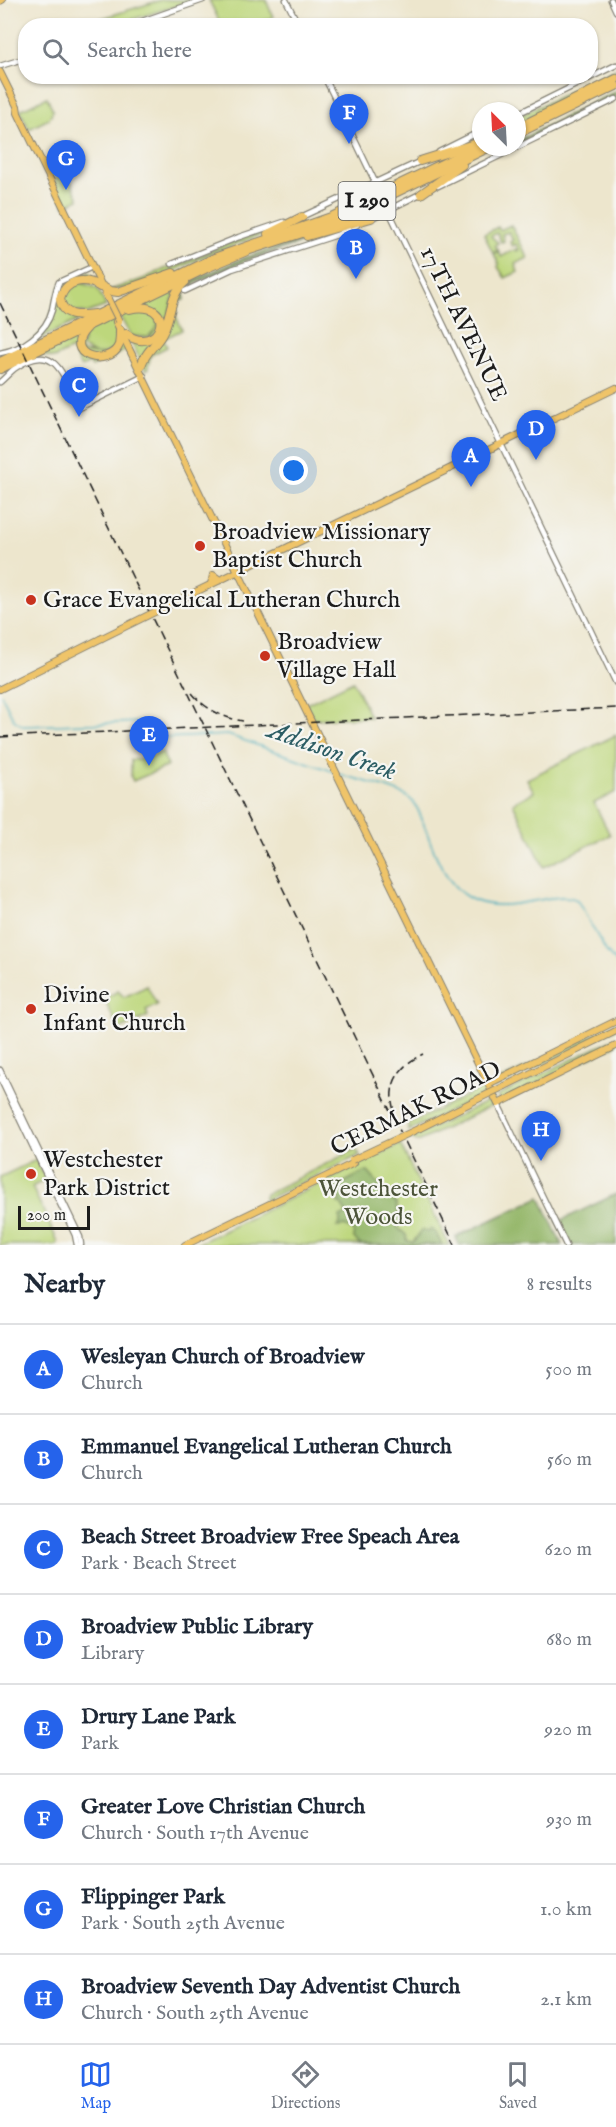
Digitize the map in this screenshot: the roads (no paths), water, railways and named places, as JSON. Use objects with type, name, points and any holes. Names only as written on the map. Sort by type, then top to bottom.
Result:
[{"type":"highway","points":[[526,124],[616,79]]},
{"type":"highway","points":[[526,130],[616,86]]},
{"type":"highway","points":[[420,161],[472,148]]},
{"type":"highway","name":"I 290","points":[[0,369],[236,255],[354,213],[472,150]]},
{"type":"highway","name":"I 290","points":[[0,362],[200,264],[249,244],[314,224],[472,150]]},
{"type":"highway","points":[[422,194],[472,153]]},
{"type":"highway","points":[[249,244],[302,217]]},
{"type":"highway","points":[[282,240],[289,241],[322,233],[370,218]]},
{"type":"highway","points":[[98,314],[79,316],[70,314],[63,308],[60,299],[65,289],[77,282],[89,281],[110,291],[118,292],[200,264]]},
{"type":"highway","points":[[141,366],[144,357],[157,342],[167,323],[176,291],[193,274]]},
{"type":"highway","points":[[120,327],[136,341],[146,340],[159,330],[160,320],[157,312],[148,308],[121,309]]},
{"type":"highway","points":[[90,325],[81,335],[79,343],[84,353],[93,357],[105,356],[115,350],[120,341],[120,327]]},
{"type":"main road","points":[[0,72],[92,271],[102,287],[498,1104],[616,1046]]},
{"type":"main road","points":[[0,80],[18,113]]},
{"type":"main road","points":[[120,327],[144,376]]},
{"type":"main road","points":[[0,689],[616,388]]},
{"type":"main road","points":[[488,1084],[616,1021]]},
{"type":"main road","name":"CERMAK ROAD","points":[[185,1245],[616,1033]]},
{"type":"street","points":[[151,18],[203,0]]},
{"type":"street","points":[[286,0],[295,18]]},
{"type":"street","points":[[611,0],[616,11]]},
{"type":"street","points":[[0,66],[18,60]]},
{"type":"street","points":[[598,74],[616,65]]},
{"type":"street","name":"17TH AVENUE","points":[[328,84],[616,683]]},
{"type":"street","points":[[526,110],[578,84]]},
{"type":"street","points":[[185,291],[251,262],[337,235],[388,208],[422,194],[616,99]]},
{"type":"street","points":[[172,264],[239,237],[302,217],[376,185],[472,135]]},
{"type":"street","points":[[0,353],[27,342],[41,331],[50,316],[59,282],[92,267]]},
{"type":"street","points":[[0,382],[14,369],[39,357],[47,358],[54,361],[63,375],[79,408],[144,376]]},
{"type":"street","points":[[0,1070],[80,1238],[79,1245]]},
{"type":"street","points":[[0,1078],[79,1245]]},
{"type":"street","points":[[498,1104],[566,1245]]},
{"type":"waterway","name":"Addison Creek","points":[[1,694],[14,720],[23,726],[145,722],[149,723],[163,738],[228,735],[332,771]]},
{"type":"waterway","name":"Addison Creek","points":[[339,774],[376,784],[409,798],[419,813],[442,868],[454,886],[469,898],[498,905],[555,897],[577,900],[606,951],[616,963]]},
{"type":"railway","points":[[0,303],[455,1245]]},
{"type":"railway","points":[[192,693],[215,712],[243,721]]},
{"type":"railway","points":[[0,737],[616,708]]},
{"type":"railway","points":[[394,1111],[392,1092],[397,1076],[415,1058],[423,1054]]},
{"type":"place","name":"Greater Love Christian Church","points":[[349,144]]},
{"type":"place","name":"Flippinger Park","points":[[66,190]]},
{"type":"place","name":"Emmanuel Evangelical Lutheran Church","points":[[356,279]]},
{"type":"place","name":"Beach Street Broadview Free Speach Area","points":[[79,417]]},
{"type":"place","name":"Broadview Public Library","points":[[536,460]]},
{"type":"place","name":"Wesleyan Church of Broadview","points":[[471,487]]},
{"type":"place","name":"Broadview Missionary Baptist Church","points":[[200,546]]},
{"type":"place","name":"Grace Evangelical Lutheran Church","points":[[31,600]]},
{"type":"place","name":"Broadview Village Hall","points":[[265,656]]},
{"type":"place","name":"Drury Lane Park","points":[[149,766]]},
{"type":"place","name":"Divine Infant Church","points":[[31,1009]]},
{"type":"place","name":"Broadview Seventh Day Adventist Church","points":[[541,1161]]},
{"type":"place","name":"Westchester Park District","points":[[31,1174]]},
{"type":"park label","name":"Westchester Woods","points":[[378,1203]]}]
